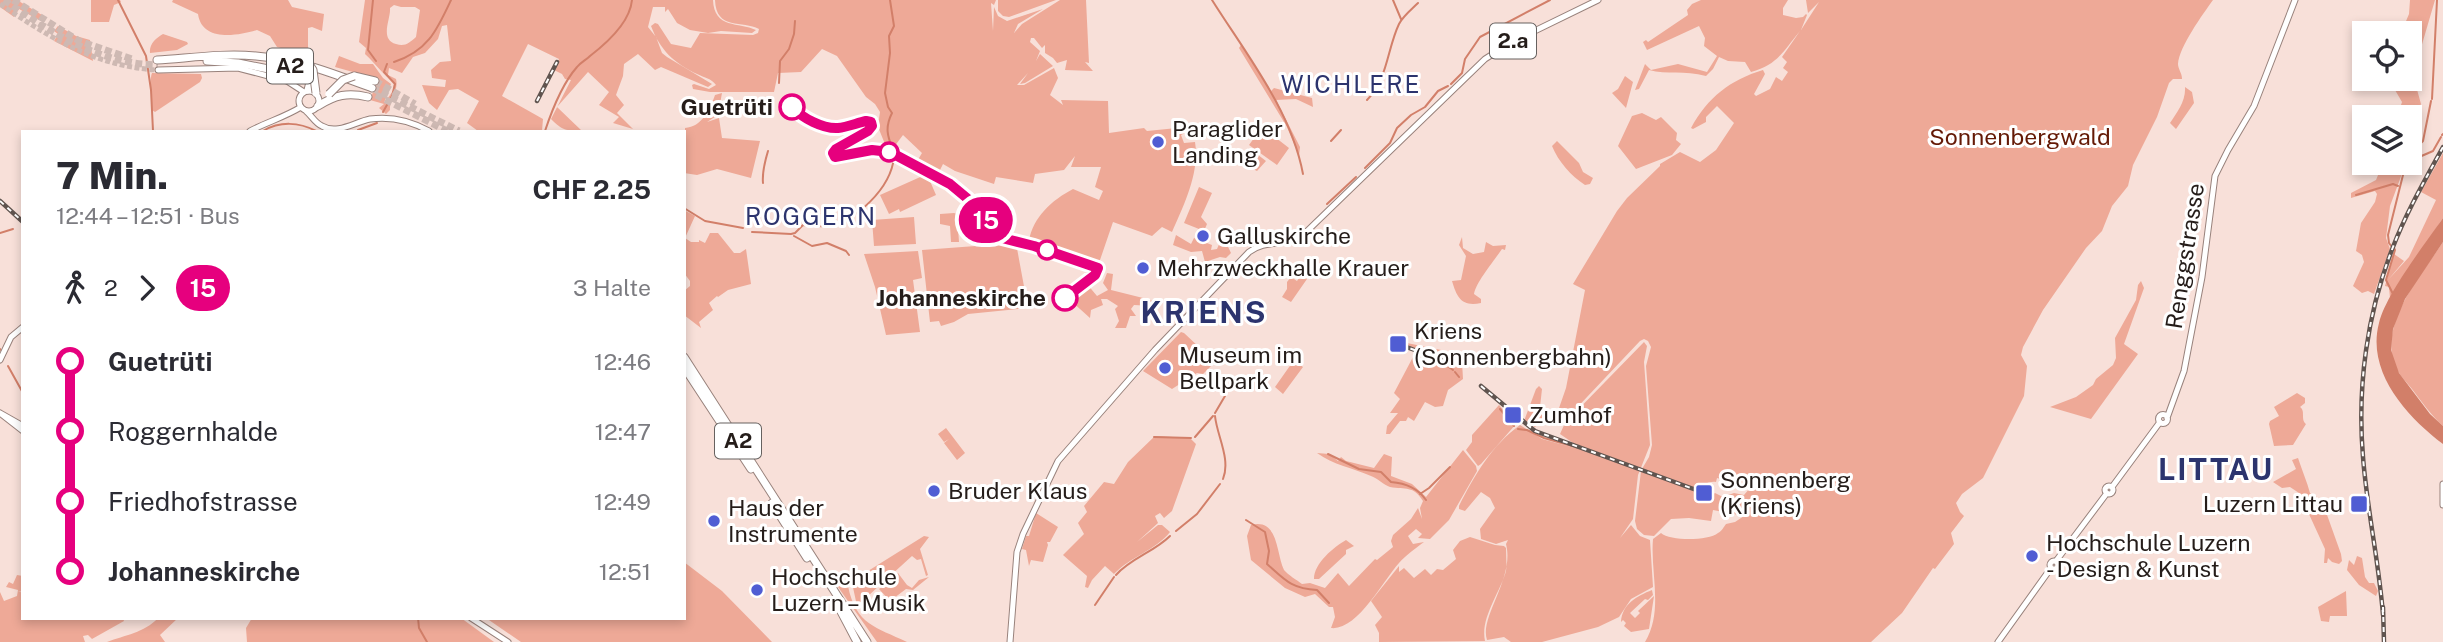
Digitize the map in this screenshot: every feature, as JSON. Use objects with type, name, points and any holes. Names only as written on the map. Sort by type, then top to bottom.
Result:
[{"type":"highway","points":[[227,55],[262,51],[299,57],[307,61],[313,70],[317,94],[327,96],[343,80],[354,76],[372,90]]},
{"type":"highway","name":"A2","points":[[157,65],[227,55],[259,56],[292,62],[372,90]]},
{"type":"highway","name":"A2","points":[[157,65],[242,59],[272,62],[372,90]]},
{"type":"highway","points":[[207,61],[238,63],[307,78],[310,83],[306,91]]},
{"type":"highway","points":[[317,107],[338,96],[372,90]]},
{"type":"highway","name":"A2","points":[[686,360],[838,601]]},
{"type":"highway","name":"A2","points":[[686,370],[865,642]]},
{"type":"highway","points":[[838,601],[857,642]]},
{"type":"highway","points":[[838,601],[874,642]]},
{"type":"main road","name":"2.a","points":[[1010,641],[1014,569],[1018,547],[1041,494],[1065,452],[1155,350],[1247,253],[1262,244],[1285,243],[1297,239],[1485,59],[1512,42],[1598,0]]},
{"type":"main road","name":"Renggstrasse","points":[[1998,642],[2051,568],[2057,567],[2056,561],[2107,493],[2106,487],[2112,486],[2161,422],[2159,418],[2165,416],[2171,407],[2183,378],[2202,277],[2216,176],[2256,101],[2295,0]]},
{"type":"main road","points":[[157,65],[232,68],[279,79],[317,94],[318,119],[333,127]]},
{"type":"main road","points":[[279,79],[292,88],[304,109],[320,125],[333,127],[381,118],[403,120],[427,130]]},
{"type":"main road","points":[[299,99],[306,91]]},
{"type":"main road","points":[[252,130],[268,121],[317,107]]},
{"type":"main road","points":[[0,360],[11,337],[21,329]]},
{"type":"main road","points":[[0,413],[21,427]]},
{"type":"main road","points":[[2443,484],[2443,505]]},
{"type":"main road","points":[[474,620],[508,642]]},
{"type":"green space","points":[[0,0],[17,0],[42,15],[39,20],[19,9],[14,17],[0,7]]},
{"type":"green space","points":[[91,0],[121,2],[114,5],[109,22],[91,22]]},
{"type":"green space","points":[[288,0],[292,7],[324,14],[322,31],[308,28],[308,49],[281,48],[277,47],[270,36],[257,30],[231,35],[213,33],[201,23],[198,14],[172,2]]},
{"type":"green space","points":[[365,0],[713,0],[714,9],[723,20],[756,30],[752,33],[708,33],[690,30],[677,23],[668,9],[665,12],[665,7],[653,7],[648,27],[656,37],[662,53],[712,84],[708,87],[661,67],[655,70],[638,54],[624,64],[616,95],[624,105],[617,113],[633,129],[613,123],[619,117],[599,105],[609,92],[588,72],[557,107],[571,80],[565,79],[554,70],[559,59],[528,44],[502,96],[543,119],[542,130],[477,130],[467,123],[479,101],[458,89],[449,90],[437,110],[429,103],[422,85],[445,87],[446,80],[432,78],[431,70],[440,62],[451,61],[447,25],[442,26],[438,39],[425,53],[413,57],[402,73],[389,68],[388,75],[396,79],[397,83],[390,110],[386,114],[379,108],[384,104],[370,100],[378,79],[335,67],[339,56],[360,64],[373,64],[391,84],[384,103],[393,91],[394,82],[365,54],[366,48],[359,42]],"holes":[[[394,5],[420,10],[416,37],[402,45],[391,41],[387,33],[390,8]]]},
{"type":"green space","points":[[715,0],[996,0],[994,5],[991,3],[993,31],[994,7],[998,16],[1007,21],[1043,9],[1018,24],[1014,33],[1022,24],[1060,0],[1086,0],[1089,63],[1085,62],[1093,71],[1065,70],[1067,60],[1057,63],[1045,53],[1045,45],[1042,48],[1031,38],[1030,42],[1040,51],[1036,61],[1040,54],[1053,66],[1020,84],[1028,73],[1017,85],[1024,85],[1054,68],[1058,78],[1050,95],[1063,105],[1061,100],[1108,101],[1109,133],[1144,128],[1147,131],[1187,127],[1189,131],[1181,135],[1184,143],[1195,142],[1195,165],[1190,188],[1172,232],[1162,227],[1152,236],[1113,222],[1100,260],[1095,264],[1029,241],[1039,217],[1065,193],[1073,189],[1099,200],[1103,191],[1095,187],[1101,167],[1071,167],[1075,156],[1064,170],[1035,174],[1033,183],[996,177],[994,184],[955,171],[943,164],[938,174],[916,163],[922,153],[903,135],[891,151],[887,149],[876,122],[880,112],[875,104],[866,97],[837,56],[822,49],[801,72],[778,73],[774,92],[710,92],[693,89],[694,84],[709,89],[716,85],[675,60],[663,49],[651,26],[658,24],[671,44],[691,48],[700,33],[758,33],[759,29],[753,26],[725,20],[717,10]]},
{"type":"green space","points":[[998,0],[1056,0],[1009,17],[998,11]]},
{"type":"green space","points":[[1701,0],[1788,0],[1783,8],[1783,15],[1796,18],[1807,15],[1801,30],[1819,2],[1808,13],[1806,0],[2213,0],[2182,49],[2178,64],[2182,79],[2173,79],[2169,83],[2157,117],[2133,165],[2128,186],[2112,206],[2102,231],[2086,248],[2043,310],[2023,347],[2021,355],[2027,366],[2024,396],[1983,478],[1962,494],[1956,503],[1964,516],[1951,533],[1954,544],[1935,569],[1933,568],[1902,613],[1871,642],[1645,642],[1654,617],[1653,539],[1661,533],[1680,539],[1706,538],[1744,516],[1713,510],[1711,521],[1671,519],[1654,536],[1644,535],[1637,529],[1635,521],[1641,471],[1691,488],[1642,469],[1652,445],[1646,366],[1651,347],[1648,341],[1640,341],[1568,417],[1558,411],[1566,388],[1585,290],[1573,284],[1617,211],[1660,164],[1680,152],[1700,162],[1716,150],[1734,123],[1717,106],[1706,117],[1706,122],[1691,128],[1705,107],[1721,91],[1740,79],[1763,70],[1765,74],[1754,94],[1756,96],[1770,89],[1776,77],[1782,81],[1788,72],[1783,68],[1787,62],[1782,57],[1800,31],[1779,56],[1760,69],[1751,72],[1745,62],[1728,61],[1719,57],[1706,76],[1649,70],[1639,89],[1635,90],[1645,64],[1651,70],[1678,64],[1707,72],[1717,56],[1704,46],[1705,38],[1699,26],[1647,50],[1643,42],[1648,42],[1688,15],[1687,10]],"holes":[[[1717,478],[1749,487],[1744,495],[1734,493],[1723,497],[1715,493],[1701,502],[1696,492],[1704,484],[1716,482]]]},
{"type":"green space","points":[[2410,0],[2435,0],[2422,44],[2422,21],[2406,21]]},
{"type":"green space","points":[[58,26],[90,40],[93,61],[54,41],[58,34],[54,31]]},
{"type":"green space","points":[[163,34],[188,44],[177,50],[150,53],[154,42]]},
{"type":"green space","points":[[1241,45],[1271,91],[1274,88],[1312,98],[1313,107],[1296,99],[1276,100],[1300,147],[1299,156],[1287,127],[1239,48]]},
{"type":"green space","points":[[152,73],[201,74],[202,78],[155,112],[152,110]]},
{"type":"green space","points":[[1625,76],[1633,82],[1626,108],[1612,93],[1618,89]]},
{"type":"green space","name":"Sonnenbergwald","points":[[2185,87],[2192,92],[2194,103],[2176,129],[2170,123],[2183,102]]},
{"type":"green space","points":[[2396,91],[2417,91],[2421,104],[2401,105]]},
{"type":"green space","points":[[722,93],[718,115],[707,122],[719,118],[722,138],[760,141],[751,178],[717,169],[697,175],[686,173],[685,128],[701,121],[715,95]]},
{"type":"green space","points":[[557,107],[581,130],[568,130],[558,126],[551,119]]},
{"type":"green space","points":[[1642,113],[1656,120],[1661,117],[1677,133],[1676,140],[1681,144],[1672,155],[1636,169],[1618,146],[1632,116]]},
{"type":"green space","points":[[1262,127],[1289,148],[1277,165],[1249,145]]},
{"type":"green space","points":[[1557,141],[1579,163],[1583,172],[1593,178],[1590,184],[1585,185],[1561,163],[1552,146]]},
{"type":"green space","points":[[1249,148],[1266,161],[1257,171],[1239,162],[1239,157]]},
{"type":"green space","points":[[2443,153],[2443,218],[2390,298],[2389,287],[2385,286],[2394,254],[2404,261],[2388,280],[2409,257],[2436,200],[2421,192]]},
{"type":"green space","points":[[927,174],[936,195],[900,212],[899,209],[889,214],[880,195]]},
{"type":"green space","points":[[2378,175],[2402,175],[2390,206],[2386,238],[2390,249],[2374,294],[2368,291],[2362,293],[2353,286],[2364,262],[2362,255],[2356,251],[2361,223],[2375,202],[2377,194],[2375,191],[2351,198],[2351,193],[2376,180]]},
{"type":"green space","points":[[1199,187],[1212,193],[1201,217],[1207,224],[1204,231],[1184,223]]},
{"type":"green space","points":[[686,211],[695,216],[686,236]]},
{"type":"green space","points":[[940,214],[957,214],[959,242],[951,242],[950,226],[940,224]]},
{"type":"green space","points":[[914,217],[916,244],[874,246],[872,220]]},
{"type":"green space","points":[[1220,230],[1231,253],[1226,258],[1220,257],[1205,262],[1202,251],[1191,252],[1173,245],[1176,235],[1191,244],[1194,238],[1212,245],[1211,250],[1217,249]]},
{"type":"green space","points":[[710,233],[718,233],[734,253],[746,249],[751,284],[728,290],[709,303],[713,310],[699,322],[701,328],[686,317],[686,289],[690,286],[686,276],[686,239],[691,242],[699,240],[705,243]]},
{"type":"green space","points":[[1462,237],[1463,248],[1473,254],[1484,252],[1486,242],[1493,246],[1506,245],[1475,289],[1474,294],[1481,299],[1481,303],[1469,304],[1461,300],[1452,281],[1461,280],[1466,256],[1459,245]]},
{"type":"green space","points":[[2443,242],[2443,426],[2398,371],[2391,347],[2393,331],[2405,299]]},
{"type":"green space","points":[[1016,243],[1028,308],[968,314],[941,326],[939,321],[930,322],[922,250]]},
{"type":"green space","points":[[918,251],[922,278],[913,280],[920,332],[886,335],[864,254]]},
{"type":"green space","points":[[1107,273],[1113,274],[1111,290],[1151,300],[1153,304],[1134,305],[1131,309],[1136,316],[1130,316],[1126,328],[1115,328],[1119,321],[1115,309],[1118,306],[1107,299],[1101,299],[1103,305],[1091,310],[1090,318],[1070,300],[1070,297],[1087,284],[1097,296],[1108,290],[1103,283]]},
{"type":"green space","points":[[1301,275],[1307,279],[1291,302],[1282,297],[1291,277],[1297,281]]},
{"type":"green space","points":[[2141,281],[2144,288],[2124,344],[2138,354],[2091,419],[2050,407],[2076,397],[2113,365],[2116,358],[2115,338],[2136,300]]},
{"type":"green space","points":[[1181,332],[1215,362],[1203,374],[1197,373],[1172,389],[1143,371]]},
{"type":"green space","points":[[1644,342],[1647,346],[1644,362],[1650,445],[1638,475],[1633,519],[1620,538],[1631,525],[1640,536],[1650,540],[1653,587],[1631,599],[1619,617],[1598,627],[1542,642],[1511,642],[1504,637],[1487,640],[1488,620],[1506,570],[1508,540],[1496,544],[1481,539],[1480,529],[1495,508],[1490,498],[1481,492],[1465,511],[1459,509],[1459,506],[1492,452],[1520,425],[1542,439],[1575,448],[1576,445],[1560,434],[1565,423]]},
{"type":"green space","points":[[1407,343],[1446,351],[1462,362],[1463,379],[1448,390],[1443,406],[1435,407],[1425,402],[1414,421],[1408,417],[1406,421],[1400,421],[1390,434],[1386,434],[1387,426],[1398,413],[1390,413],[1400,399],[1394,393],[1413,357],[1421,353],[1405,345]]},
{"type":"green space","points":[[1294,360],[1303,367],[1283,394],[1275,387]]},
{"type":"green space","points":[[1539,386],[1542,389],[1540,407],[1543,419],[1535,427],[1524,421]]},
{"type":"green space","points":[[2297,393],[2305,398],[2305,403],[2300,407],[2306,424],[2293,445],[2274,446],[2269,424],[2279,416],[2274,407]]},
{"type":"green space","points":[[1499,405],[1516,424],[1478,466],[1466,450],[1472,442],[1472,435]]},
{"type":"green space","points":[[946,428],[965,453],[957,460],[944,443],[949,439],[944,442],[938,434]]},
{"type":"green space","points":[[1155,436],[1190,438],[1196,444],[1172,511],[1164,518],[1160,513],[1155,516],[1158,523],[1137,542],[1158,525],[1170,532],[1158,544],[1114,574],[1105,566],[1088,588],[1085,587],[1087,576],[1063,555],[1084,534],[1078,523],[1087,512],[1084,506],[1104,482],[1114,484],[1128,462]]},
{"type":"green space","points":[[1463,450],[1477,471],[1449,520],[1430,539],[1418,538],[1422,534],[1416,529],[1408,536],[1413,544],[1424,542],[1399,563],[1360,613],[1341,627],[1331,628],[1335,617],[1333,607],[1329,607],[1315,594],[1305,597],[1285,588],[1251,560],[1247,536],[1251,525],[1260,524],[1272,532],[1281,563],[1290,576],[1302,584],[1310,583],[1325,588],[1338,573],[1349,586],[1375,559],[1393,547],[1393,535],[1411,519],[1418,508],[1422,519],[1420,508],[1423,501],[1412,490],[1390,487],[1317,453],[1329,454],[1338,461],[1341,457],[1346,461],[1374,468],[1384,454],[1392,457],[1391,476],[1412,484],[1426,497]]},
{"type":"green space","points":[[2298,458],[2310,493],[2317,497],[2326,512],[2341,554],[2342,561],[2339,564],[2328,558],[2327,563],[2324,563],[2325,549],[2302,495],[2290,487],[2282,488],[2273,482],[2296,469],[2292,460]]},
{"type":"green space","points":[[1036,513],[1058,527],[1050,542],[1047,542],[1043,562],[1031,560],[1029,566],[1026,550],[1022,549]]},
{"type":"green space","points":[[924,536],[929,537],[920,549],[928,575],[926,576],[921,559],[917,560],[912,556],[857,606],[851,578],[868,582],[873,578],[868,571]]},
{"type":"green space","points":[[1470,537],[1506,548],[1506,571],[1485,623],[1485,641],[1492,641],[1379,642],[1375,625],[1382,617],[1371,601],[1399,566],[1399,572],[1404,568],[1414,578],[1425,569],[1431,575],[1437,569],[1443,570],[1456,559],[1453,550],[1460,541]]},
{"type":"green space","points":[[1346,540],[1354,546],[1346,550],[1346,554],[1319,579],[1314,579],[1321,561]]},
{"type":"green space","points":[[2357,556],[2362,558],[2365,577],[2369,583],[2374,583],[2378,591],[2376,596],[2359,585],[2347,570],[2349,560],[2354,565]]},
{"type":"green space","points":[[686,564],[722,591],[772,642],[521,642],[489,620],[686,620]]},
{"type":"green space","points":[[898,573],[912,588],[919,580],[929,577],[913,590],[906,589],[890,601],[879,589]]},
{"type":"green space","points":[[17,575],[21,576],[21,592],[18,591],[21,592],[21,620],[124,621],[92,639],[88,635],[83,636],[85,642],[0,642],[0,592],[4,601],[17,596],[18,590],[6,587],[9,582],[13,584]]},
{"type":"green space","points":[[843,584],[848,586],[856,609],[862,617],[877,628],[907,642],[877,642],[838,587]]},
{"type":"green space","points":[[1652,590],[1653,595],[1630,613],[1635,618],[1640,613],[1638,611],[1654,596],[1649,629],[1631,632],[1624,626],[1626,623],[1623,620],[1621,622],[1624,610],[1636,598]]},
{"type":"green space","points":[[2346,591],[2347,616],[2330,616],[2329,622],[2321,621],[2318,607]]},
{"type":"green space","points":[[156,620],[176,620],[160,635],[165,642],[107,642],[140,630]]},
{"type":"green space","points":[[251,620],[464,620],[494,642],[247,642],[246,628]]},
{"type":"shaded area","points":[[2443,218],[2443,242],[2405,299],[2393,329],[2391,350],[2399,373],[2430,414],[2443,426],[2443,444],[2416,421],[2393,392],[2378,359],[2377,341],[2379,323],[2389,298]]},
{"type":"waterway","points":[[118,0],[146,56],[153,130]]},
{"type":"waterway","points":[[373,0],[368,50],[376,61]]},
{"type":"waterway","points":[[394,62],[415,52],[430,38],[451,0]]},
{"type":"waterway","points":[[545,130],[567,81],[579,65],[617,31],[627,16],[632,0]]},
{"type":"waterway","points":[[890,0],[894,26],[889,36],[890,53],[885,93],[892,113],[888,131],[893,149]]},
{"type":"waterway","points":[[1212,0],[1278,105],[1297,150],[1303,174]]},
{"type":"waterway","points":[[1393,0],[1401,19]]},
{"type":"waterway","points":[[1451,84],[1462,73],[1465,59],[1480,37],[1550,0]]},
{"type":"waterway","points":[[2432,99],[2437,0]]},
{"type":"waterway","points":[[1367,100],[1379,83],[1399,24],[1418,3]]},
{"type":"waterway","points":[[779,83],[780,61],[789,49],[795,21]]},
{"type":"waterway","points":[[383,112],[395,84],[384,72],[387,64]]},
{"type":"waterway","points":[[1365,168],[1390,143],[1397,128],[1425,107],[1438,91],[1448,86]]},
{"type":"waterway","points":[[2422,142],[2431,101]]},
{"type":"waterway","points":[[358,130],[377,123]]},
{"type":"waterway","points":[[266,130],[290,124],[313,130]]},
{"type":"waterway","points":[[1331,141],[1341,130]]},
{"type":"waterway","points":[[2422,156],[2433,151],[2441,137]]},
{"type":"waterway","points":[[763,183],[768,151]]},
{"type":"waterway","points":[[752,232],[791,234],[803,225],[826,226],[849,218],[860,211],[879,191],[894,157]]},
{"type":"waterway","points":[[2392,247],[2388,235],[2403,175]]},
{"type":"waterway","points":[[1327,204],[1356,177]]},
{"type":"waterway","points":[[2356,195],[2393,184],[2398,186]]},
{"type":"waterway","points":[[686,209],[705,221],[743,228]]},
{"type":"waterway","points":[[0,233],[13,229]]},
{"type":"waterway","points":[[794,236],[812,246],[827,243],[849,255]]},
{"type":"waterway","points":[[2394,248],[2386,280],[2394,296]]},
{"type":"waterway","points":[[1427,352],[1453,370]]},
{"type":"waterway","points":[[8,366],[21,389]]},
{"type":"waterway","points":[[1455,372],[1459,377]]},
{"type":"waterway","points":[[1215,413],[1225,396]]},
{"type":"waterway","points":[[1500,409],[1514,426]]},
{"type":"waterway","points":[[1195,437],[1213,416]]},
{"type":"waterway","points":[[1215,416],[1225,456],[1223,479]]},
{"type":"waterway","points":[[1518,429],[1579,448]]},
{"type":"waterway","points":[[1154,437],[1191,438]]},
{"type":"waterway","points":[[1328,454],[1359,469],[1381,472],[1391,482],[1415,489],[1426,500]]},
{"type":"waterway","points":[[1420,494],[1450,467]]},
{"type":"waterway","points":[[1176,531],[1197,514],[1220,484]]},
{"type":"waterway","points":[[1246,520],[1265,532],[1269,551],[1267,564],[1294,585],[1317,590],[1329,603]]},
{"type":"waterway","points":[[1116,575],[1170,536]]},
{"type":"waterway","points":[[1095,605],[1114,577]]},
{"type":"waterway","points":[[418,620],[419,628],[427,642]]},
{"type":"tunnel","points":[[4,0],[39,24],[76,44],[115,59],[158,65]]},
{"type":"tunnel","points":[[13,0],[79,41],[132,59]]},
{"type":"tunnel","points":[[0,4],[74,48],[114,63],[158,70]]},
{"type":"tunnel","points":[[375,81],[415,104]]},
{"type":"tunnel","points":[[372,88],[457,130]]},
{"type":"tunnel","points":[[376,95],[445,130]]},
{"type":"railway","points":[[537,101],[557,62]]},
{"type":"railway","points":[[2383,615],[2363,457],[2361,404],[2366,351],[2376,298],[2393,247],[2443,147]]},
{"type":"railway","points":[[0,201],[21,220]]},
{"type":"railway","points":[[1401,345],[1447,362]]},
{"type":"railway","points":[[1481,386],[1535,431],[1699,491]]},
{"type":"railway","points":[[2383,607],[2384,642]]},
{"type":"bus line","name":"15","points":[[792,107],[802,117],[830,127],[838,128],[866,121],[872,123],[868,131],[836,149],[833,153],[835,157],[872,150],[890,152],[950,184],[968,199],[1002,238],[1098,268],[1095,275],[1065,298]]},
{"type":"place","name":"Guetrüti","points":[[792,107]]},
{"type":"place","name":"Paraglider Landing","points":[[1158,142]]},
{"type":"place","name":"Galluskirche","points":[[1203,236]]},
{"type":"place","name":"Mehrzweckhalle Krauer","points":[[1143,268]]},
{"type":"place","name":"Johanneskirche","points":[[1065,298]]},
{"type":"place","name":"Kriens (Sonnenbergbahn)","points":[[1398,344]]},
{"type":"place","name":"Museum im Bellpark","points":[[1165,368]]},
{"type":"place","name":"Zumhof","points":[[1513,415]]},
{"type":"place","name":"Bruder Klaus","points":[[934,491]]},
{"type":"place","name":"Sonnenberg (Kriens)","points":[[1704,493]]},
{"type":"place","name":"Luzern Littau","points":[[2359,504]]},
{"type":"place","name":"Haus der Instrumente","points":[[714,521]]},
{"type":"place","name":"Hochschule Luzern - Design & Kunst","points":[[2032,556]]},
{"type":"place","name":"Hochschule Luzern – Musik","points":[[757,590]]},
{"type":"district","name":"WICHLERE","points":[[1351,85]]},
{"type":"district","name":"ROGGERN","points":[[811,217]]},
{"type":"district","name":"KRIENS","points":[[1204,313]]},
{"type":"district","name":"LITTAU","points":[[2216,470]]}]
